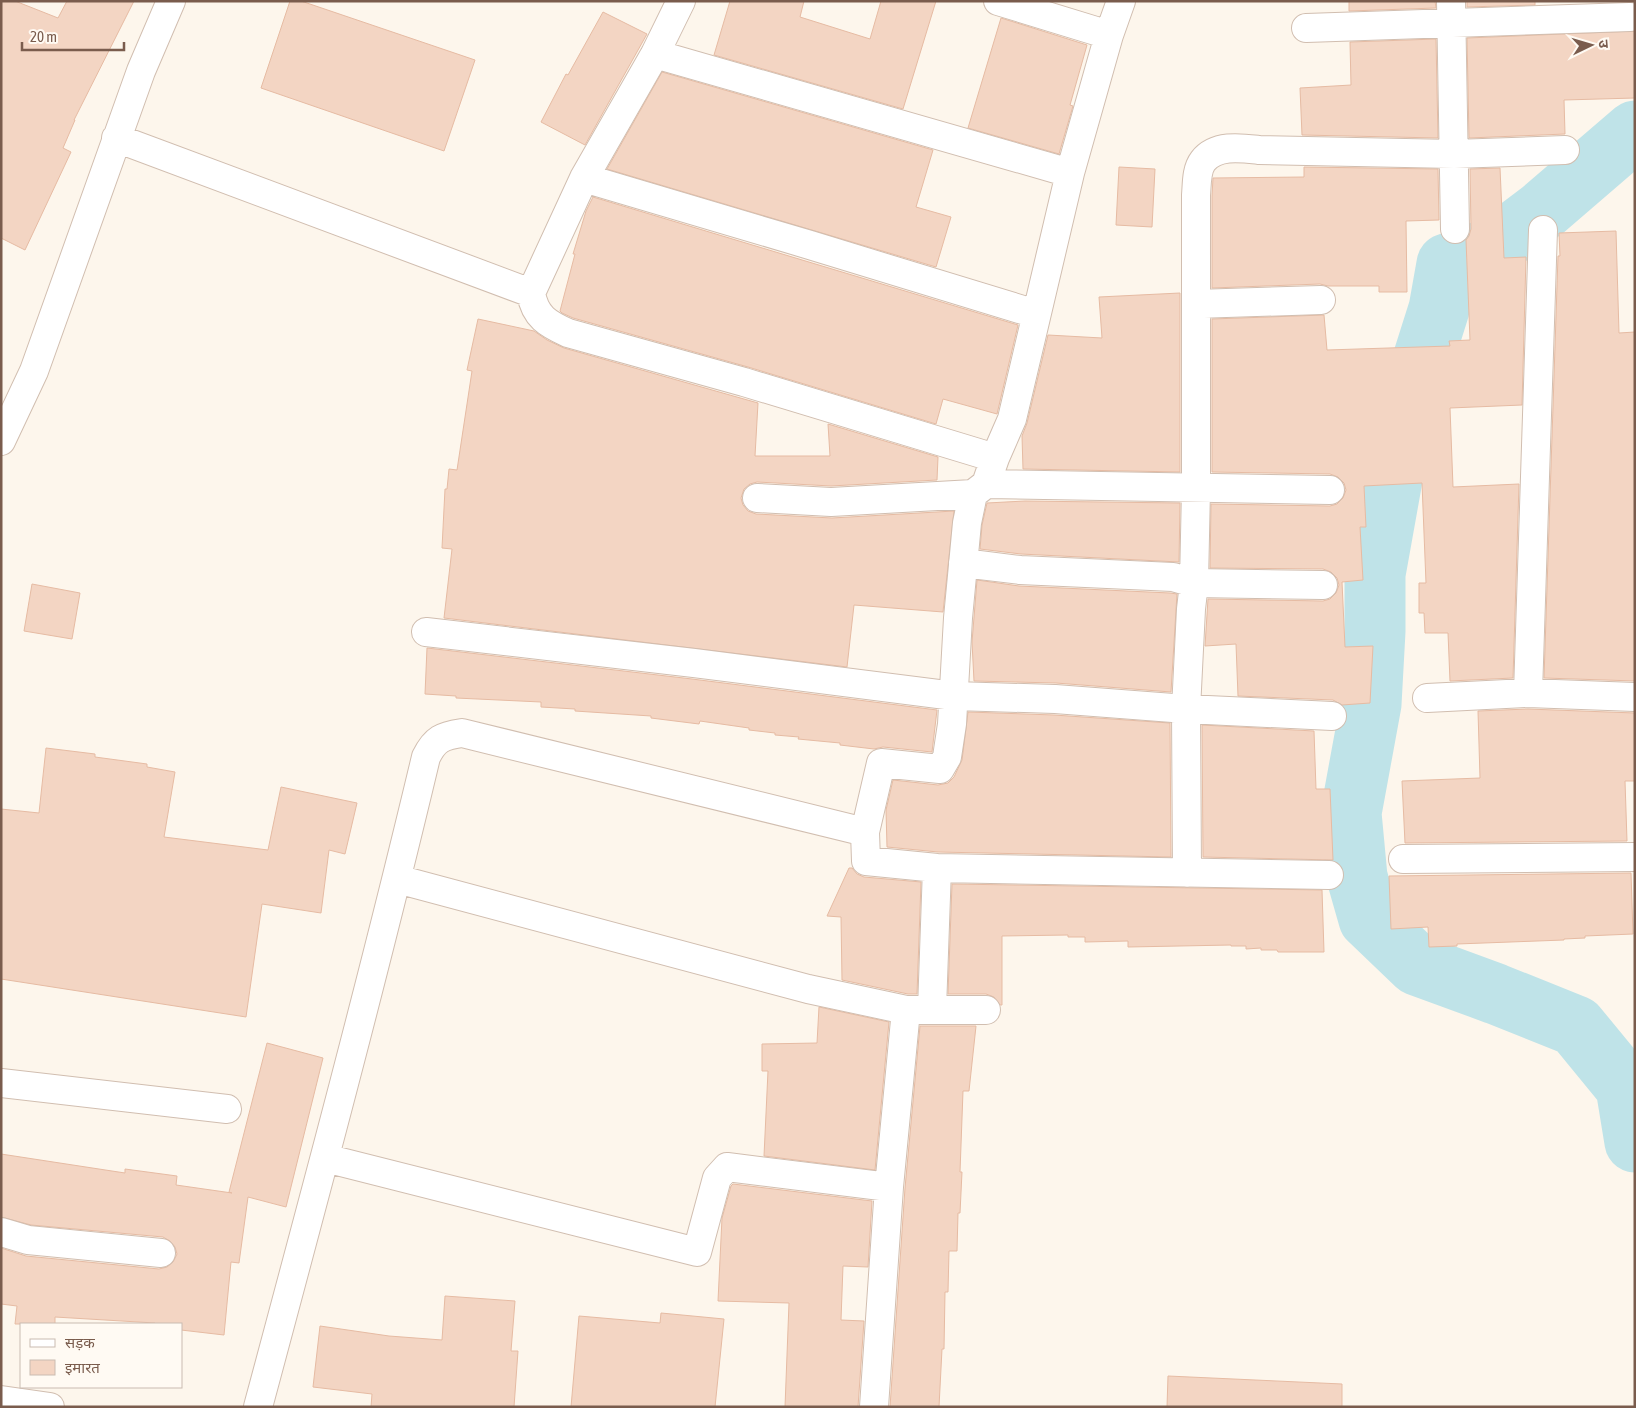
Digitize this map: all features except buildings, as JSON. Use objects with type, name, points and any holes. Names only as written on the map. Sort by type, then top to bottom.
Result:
[{"type":"street","points":[[1,441],[34,371],[116,138],[170,1]]},
{"type":"street","points":[[681,1],[655,54],[584,178],[531,293],[532,303],[537,312],[554,326],[568,333],[762,387],[994,458]]},
{"type":"street","points":[[998,1],[1109,35]]},
{"type":"street","points":[[1121,1],[1109,35],[1070,174],[1012,418],[966,523],[954,696],[947,757],[940,769],[881,763],[865,832],[866,861],[937,868],[1059,869],[1187,874],[1328,875]]},
{"type":"street","points":[[1306,28],[1451,12],[1630,17]]},
{"type":"street","points":[[1451,12],[1454,229]]},
{"type":"street","points":[[655,54],[1070,174]]},
{"type":"street","points":[[116,138],[531,293]]},
{"type":"street","points":[[1187,874],[1186,709],[1194,582],[1196,489],[1196,195],[1198,174],[1203,161],[1216,152],[1237,147],[1259,150],[1454,154],[1565,150]]},
{"type":"street","points":[[584,178],[810,244],[1036,314]]},
{"type":"street","points":[[1528,694],[1543,230]]},
{"type":"street","points":[[1196,304],[1321,300]]},
{"type":"street","points":[[757,498],[831,502],[980,489],[1330,490]]},
{"type":"street","points":[[963,564],[1020,570],[1173,577],[1194,582],[1323,585]]},
{"type":"street","points":[[426,632],[954,696],[1055,699],[1186,709],[1332,716]]},
{"type":"street","points":[[1427,698],[1528,694],[1635,696]]},
{"type":"street","points":[[258,1407],[325,1158],[397,879],[426,758],[432,746],[438,740],[447,735],[462,733],[865,832]]},
{"type":"street","points":[[1403,859],[1635,857]]},
{"type":"street","points":[[874,1407],[889,1187],[919,1010],[937,868]]},
{"type":"street","points":[[397,879],[808,990],[919,1010],[986,1010]]},
{"type":"street","points":[[1,1083],[227,1109]]},
{"type":"street","points":[[325,1158],[697,1252],[717,1178],[727,1168],[889,1187]]},
{"type":"street","points":[[1,1232],[28,1240],[161,1252]]},
{"type":"street","points":[[1,1400],[50,1407]]},
{"type":"waterway","points":[[1635,131],[1543,210],[1494,247],[1447,264],[1439,309],[1401,429],[1375,574],[1375,631],[1371,704],[1351,813],[1357,877],[1369,919],[1417,965],[1576,1026],[1626,1087],[1635,1142]]}]
